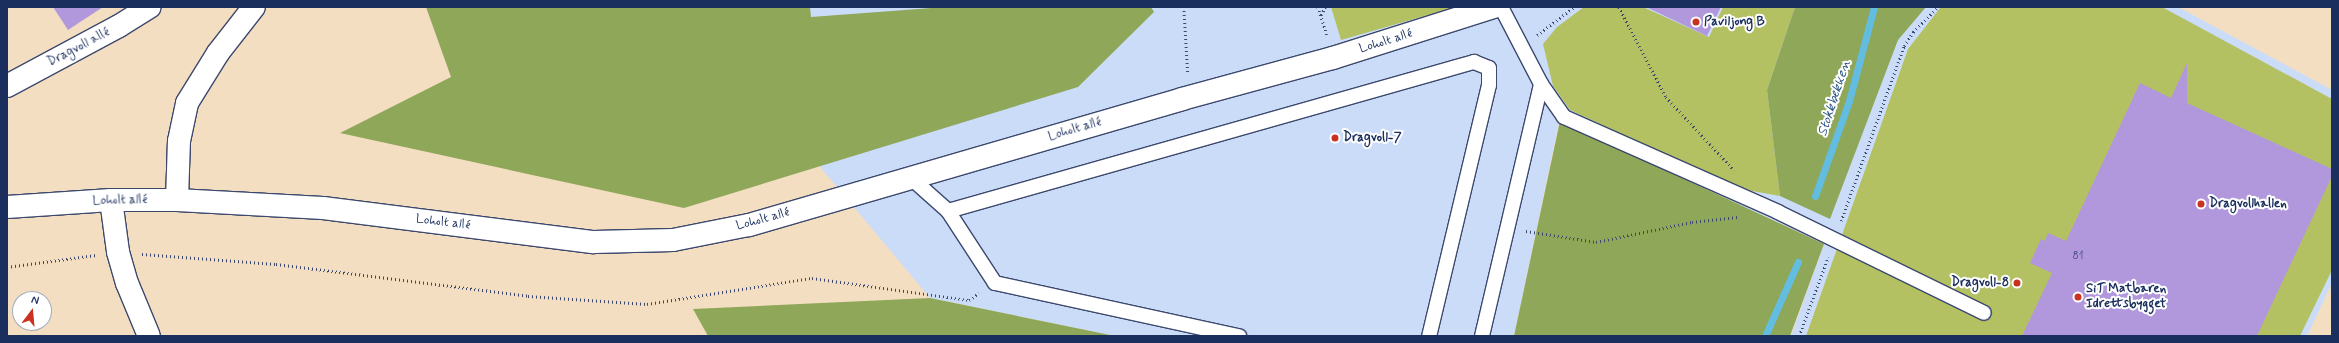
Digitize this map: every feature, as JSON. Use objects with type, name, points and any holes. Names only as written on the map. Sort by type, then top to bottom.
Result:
[{"type":"street","name":"Dragvoll allé","points":[[7,86],[119,26],[149,7]]},
{"type":"street","points":[[176,200],[179,141],[187,103],[218,53],[254,7]]},
{"type":"street","name":"Loholt allé","points":[[7,207],[111,200],[176,200],[323,208],[594,242],[673,240],[750,225],[1182,99],[1333,58],[1494,7]]},
{"type":"street","points":[[111,200],[118,252],[127,284],[149,336]]},
{"type":"lane","points":[[1501,7],[1541,84],[1564,117],[1778,212],[1984,313]]},
{"type":"lane","points":[[948,211],[1474,62],[1489,68],[1489,85],[1429,336]]},
{"type":"lane","points":[[1482,336],[1541,84]]},
{"type":"lane","points":[[911,178],[948,211],[995,283],[1239,336]]},
{"type":"path","points":[[1321,15],[1325,7]]},
{"type":"path","points":[[1619,7],[1666,97],[1736,172]]},
{"type":"path","points":[[1799,336],[1904,46],[1913,32],[1938,7]]},
{"type":"path","points":[[1508,227],[1596,242],[1692,222],[1739,216]]},
{"type":"path","points":[[7,267],[118,252],[276,264],[528,296],[648,304],[812,278],[969,300],[995,283]]},
{"type":"shaded area","points":[[686,7],[2178,7],[2332,90],[2332,283],[2307,336],[1791,336],[1824,244],[1559,122],[1514,336],[1115,336],[930,298]]},
{"type":"green space","points":[[426,7],[810,7],[811,17],[945,7],[1151,7],[1154,12],[1078,87],[684,208],[340,133],[451,77]]},
{"type":"green space","points":[[1331,7],[1456,7],[1341,40]]},
{"type":"green space","points":[[1584,7],[1643,7],[1709,37],[1723,7],[1795,7],[1767,90],[1780,196],[1741,189],[1570,110],[1553,86],[1543,44],[1557,27]]},
{"type":"green space","points":[[1795,7],[1926,7],[1898,40],[1830,219],[1780,196],[1767,90]]},
{"type":"green space","points":[[2162,7],[2332,99],[2332,270],[2300,336],[1806,336],[1908,49],[1940,8]]},
{"type":"green space","points":[[1560,121],[1824,244],[1790,336],[1514,336]]},
{"type":"green space","points":[[930,298],[1115,336],[708,336],[693,309]]},
{"type":"building","points":[[53,7],[103,7],[68,30]]},
{"type":"building","name":"Paviljong B","points":[[1646,7],[1721,7],[1707,36]]},
{"type":"building","name":"Dragvollhallen","points":[[2187,63],[2187,103],[2332,169],[2332,176],[2257,336],[2022,336],[2052,273],[2030,263],[2041,239],[2045,241],[2048,233],[2066,241],[2140,83],[2171,98]]},
{"type":"waterway","name":"Stokkbekken","points":[[1815,196],[1849,101],[1874,7]]},
{"type":"waterway","points":[[1765,336],[1798,262]]},
{"type":"place","name":"Paviljong B","points":[[1696,22]]},
{"type":"place","name":"Dragvoll-7","points":[[1335,138]]},
{"type":"place","name":"Dragvollhallen","points":[[2201,204]]},
{"type":"place","name":"Dragvoll-8","points":[[2017,283]]},
{"type":"place","name":"SiT Matbaren Idrettsbygget","points":[[2078,297]]}]
